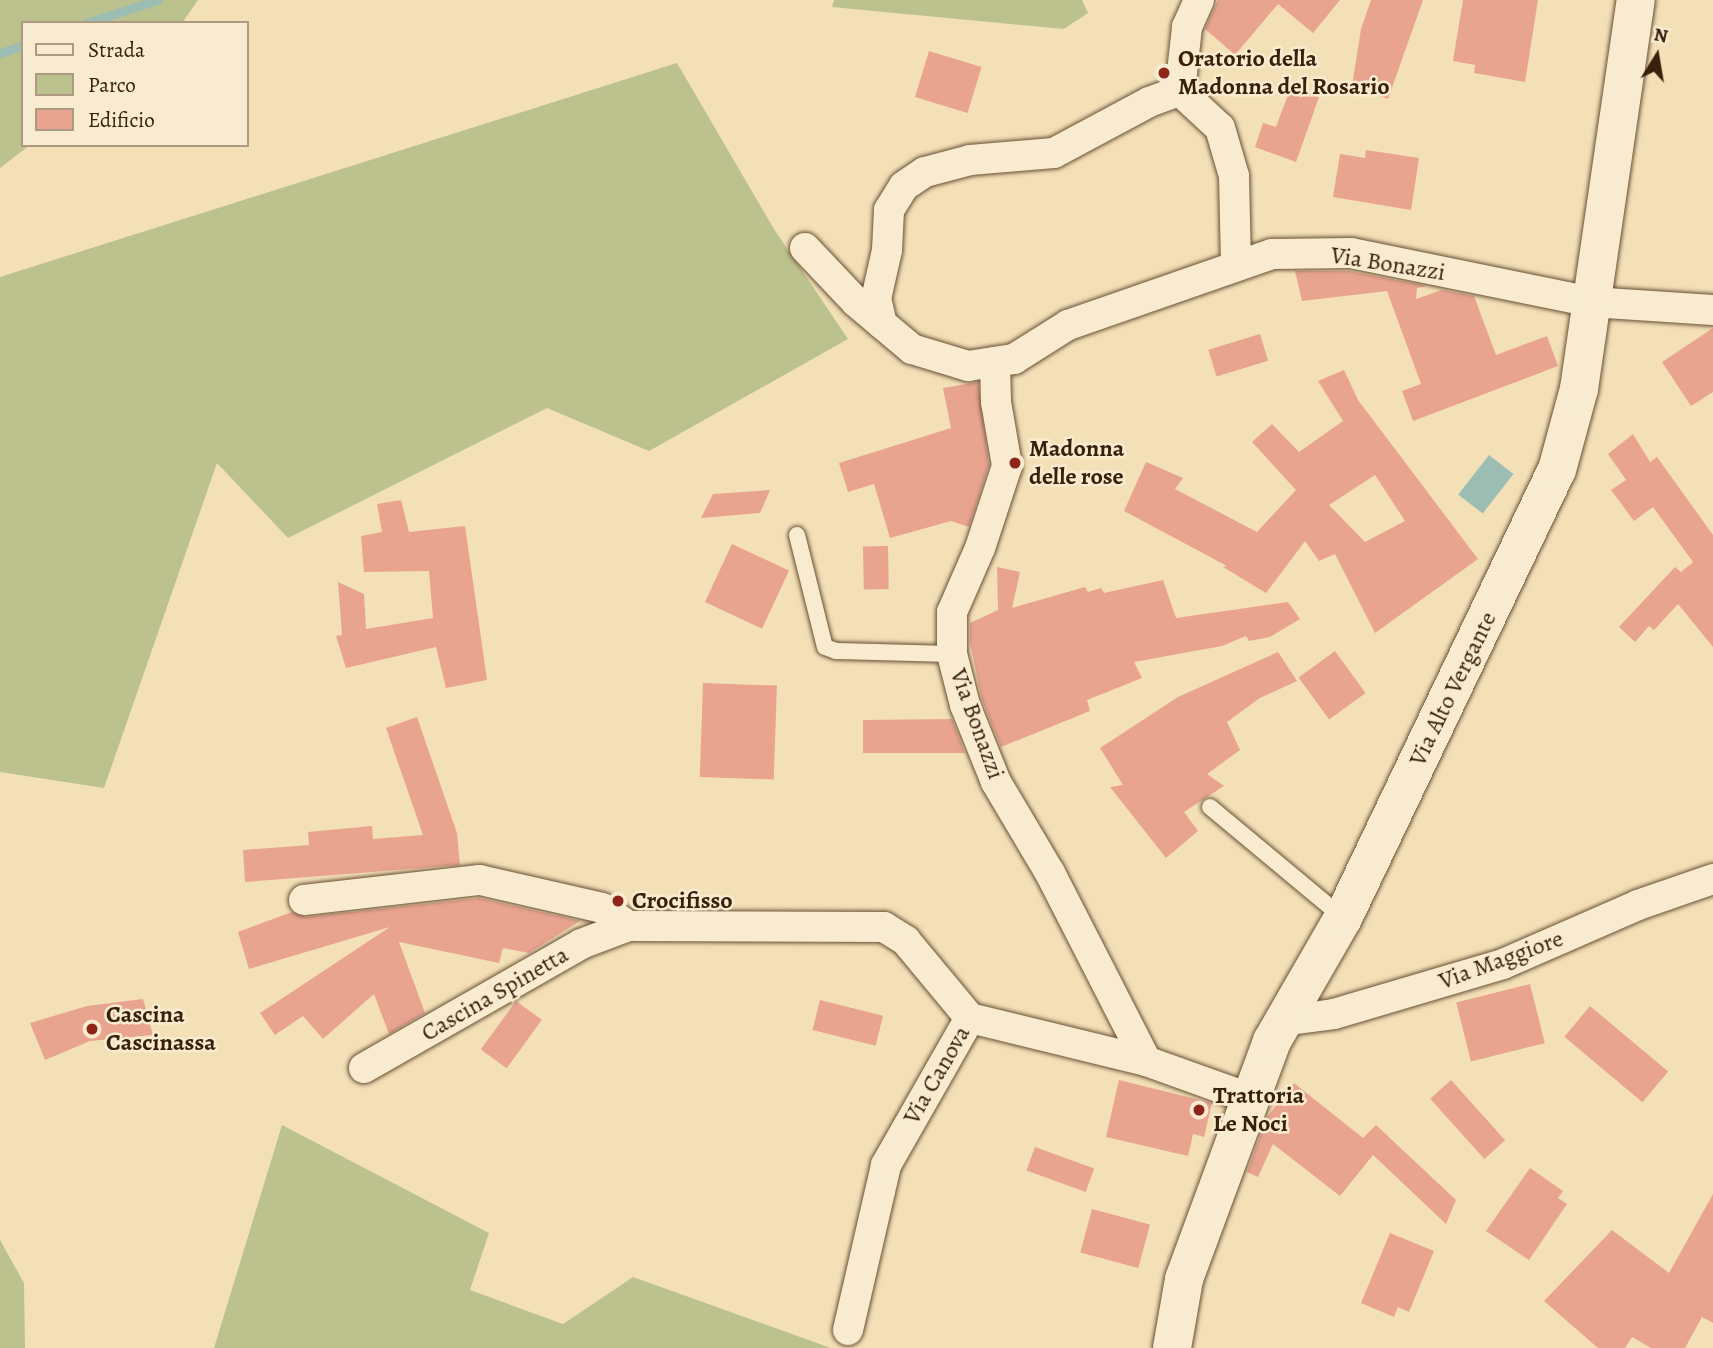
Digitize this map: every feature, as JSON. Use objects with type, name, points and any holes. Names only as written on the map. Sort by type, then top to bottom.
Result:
[{"type":"main road","name":"Via Alto Vergante","points":[[1172,1348],[1184,1279],[1249,1098],[1343,918],[1558,470],[1579,389],[1636,0]]},
{"type":"street","points":[[1180,91],[1187,27],[1199,0]]},
{"type":"street","points":[[1180,91],[1220,128],[1234,176],[1236,263]]},
{"type":"street","points":[[882,324],[876,299],[887,250],[889,210],[904,186],[925,172],[970,160],[1054,153],[1149,102],[1180,91]]},
{"type":"street","name":"Via Bonazzi","points":[[805,248],[882,324],[912,349],[968,366],[1013,359],[1068,325],[1236,263],[1272,254],[1351,253],[1591,302],[1713,310]]},
{"type":"street","name":"Via Bonazzi","points":[[995,362],[996,402],[1007,466],[980,548],[952,612],[952,654],[965,705],[996,782],[1050,873],[1146,1061]]},
{"type":"street","name":"Via Maggiore","points":[[1289,1017],[1334,1014],[1503,964],[1636,899],[1713,879]]},
{"type":"street","points":[[304,900],[480,880],[602,908],[629,926]]},
{"type":"street","name":"Cascina Spinetta","points":[[364,1068],[582,944],[629,926],[884,927],[906,941],[970,1017]]},
{"type":"street","name":"Via Canova","points":[[848,1330],[886,1165],[970,1017],[1146,1061],[1249,1098]]},
{"type":"lane","points":[[797,535],[825,647],[836,651],[952,654]]},
{"type":"lane","points":[[1210,807],[1343,918]]},
{"type":"green space","points":[[0,0],[198,0],[183,21],[21,21],[21,147],[27,147],[0,168]]},
{"type":"green space","points":[[834,0],[1082,0],[1088,13],[1064,29],[832,7]]},
{"type":"green space","points":[[677,63],[774,229],[848,339],[649,451],[547,408],[288,538],[217,463],[104,788],[0,772],[0,277]]},
{"type":"green space","points":[[282,1125],[489,1233],[470,1290],[563,1324],[633,1277],[831,1348],[214,1348]]},
{"type":"green space","points":[[0,1240],[24,1283],[25,1348],[0,1348]]},
{"type":"water","points":[[1489,455],[1513,474],[1483,513],[1458,494]]},
{"type":"building","points":[[1218,0],[1340,0],[1313,33],[1278,4],[1235,55],[1205,29]]},
{"type":"building","points":[[1371,0],[1423,0],[1388,99],[1352,86],[1361,29]]},
{"type":"building","points":[[1463,0],[1538,0],[1525,82],[1474,73],[1475,65],[1453,61]]},
{"type":"building","points":[[929,51],[982,67],[968,113],[915,97]]},
{"type":"building","points":[[1291,87],[1319,97],[1296,162],[1255,147],[1263,123],[1276,127]]},
{"type":"building","points":[[1366,150],[1419,158],[1411,210],[1333,197],[1340,154],[1365,158]]},
{"type":"building","points":[[1295,271],[1349,271],[1427,286],[1417,288],[1416,299],[1442,290],[1474,296],[1496,355],[1547,336],[1558,366],[1413,421],[1402,391],[1421,384],[1387,291],[1302,301]]},
{"type":"building","points":[[1713,328],[1713,392],[1691,406],[1662,362]]},
{"type":"building","points":[[1260,334],[1268,361],[1217,377],[1208,350]]},
{"type":"building","points":[[1344,370],[1358,400],[1478,559],[1375,633],[1335,554],[1319,561],[1305,541],[1266,593],[1223,567],[1227,566],[1124,511],[1146,462],[1183,478],[1175,489],[1257,532],[1296,490],[1252,442],[1272,424],[1299,452],[1343,421],[1318,381]],"holes":[[[1375,475],[1405,521],[1365,542],[1329,505]]]},
{"type":"building","points":[[978,382],[989,465],[969,527],[951,521],[890,538],[874,484],[848,492],[839,463],[951,428],[943,388]]},
{"type":"building","points":[[1633,434],[1650,462],[1657,457],[1713,535],[1713,647],[1678,604],[1654,630],[1649,626],[1635,642],[1619,627],[1675,567],[1681,572],[1693,562],[1653,507],[1634,521],[1611,490],[1626,480],[1608,454]]},
{"type":"building","points":[[770,490],[760,513],[701,518],[713,494]]},
{"type":"building","points":[[401,500],[409,532],[465,526],[487,680],[446,688],[436,647],[346,668],[336,636],[342,635],[338,582],[364,594],[366,629],[433,618],[429,571],[364,572],[361,536],[382,532],[377,504]]},
{"type":"building","points":[[732,544],[789,571],[762,629],[705,602]]},
{"type":"building","points":[[863,546],[888,546],[889,589],[864,589]]},
{"type":"building","points":[[997,567],[1020,572],[1012,608],[1085,587],[1088,592],[1101,588],[1104,593],[1163,580],[1176,618],[1288,602],[1300,619],[1270,637],[1249,641],[1246,636],[1222,646],[1134,662],[1142,678],[1087,700],[1090,711],[1001,747],[982,700],[970,643],[970,623],[998,610]]},
{"type":"building","points":[[1335,651],[1366,693],[1329,720],[1299,677]]},
{"type":"building","points":[[1278,652],[1297,681],[1260,698],[1227,722],[1240,750],[1207,774],[1224,786],[1184,812],[1198,831],[1166,858],[1110,787],[1123,785],[1100,748],[1178,697]]},
{"type":"building","points":[[703,683],[777,686],[774,780],[700,777]]},
{"type":"building","points":[[417,717],[457,833],[460,865],[245,882],[243,850],[309,845],[308,832],[372,826],[373,839],[423,835],[386,728]]},
{"type":"building","points":[[952,719],[965,753],[863,753],[863,720]]},
{"type":"building","points":[[479,898],[580,921],[529,953],[503,948],[499,963],[399,942],[425,1013],[389,1034],[374,994],[323,1039],[303,1016],[275,1035],[260,1013],[390,927],[249,969],[238,932],[292,912],[306,917]]},
{"type":"building","points":[[1530,984],[1545,1043],[1471,1062],[1456,1002]]},
{"type":"building","name":"Cascina Cascinassa","points":[[143,999],[153,1035],[90,1041],[45,1060],[30,1023],[87,1006]]},
{"type":"building","points":[[820,1000],[883,1016],[876,1046],[813,1030]]},
{"type":"building","points":[[516,1001],[542,1020],[507,1068],[481,1050]]},
{"type":"building","points":[[1590,1006],[1668,1072],[1642,1102],[1564,1037]]},
{"type":"building","points":[[1119,1080],[1212,1103],[1204,1137],[1193,1134],[1188,1156],[1106,1137]]},
{"type":"building","points":[[1451,1080],[1505,1140],[1484,1159],[1430,1099]]},
{"type":"building","points":[[1294,1083],[1363,1138],[1376,1125],[1456,1200],[1446,1224],[1373,1155],[1340,1196],[1273,1144],[1258,1177],[1247,1172],[1267,1117]]},
{"type":"building","points":[[1035,1147],[1094,1169],[1086,1192],[1026,1170]]},
{"type":"building","points":[[1530,1168],[1563,1191],[1558,1198],[1567,1204],[1529,1260],[1486,1231]]},
{"type":"building","points":[[1713,1194],[1713,1323],[1702,1317],[1685,1348],[1651,1348],[1632,1337],[1625,1348],[1598,1348],[1544,1301],[1612,1230],[1669,1273]]},
{"type":"building","points":[[1092,1209],[1150,1225],[1138,1268],[1080,1252]]},
{"type":"building","points":[[1390,1233],[1434,1251],[1409,1312],[1398,1307],[1394,1317],[1361,1303]]},
{"type":"waterway","points":[[92,21],[157,0]]},
{"type":"waterway","points":[[0,53],[21,46]]},
{"type":"place","name":"Oratorio della Madonna del Rosario","points":[[1164,73]]},
{"type":"place","name":"Madonna delle rose","points":[[1015,463]]},
{"type":"place","name":"Crocifisso","points":[[618,901]]},
{"type":"place","name":"Cascina Cascinassa","points":[[92,1029]]},
{"type":"place","name":"Trattoria Le Noci","points":[[1199,1110]]}]
